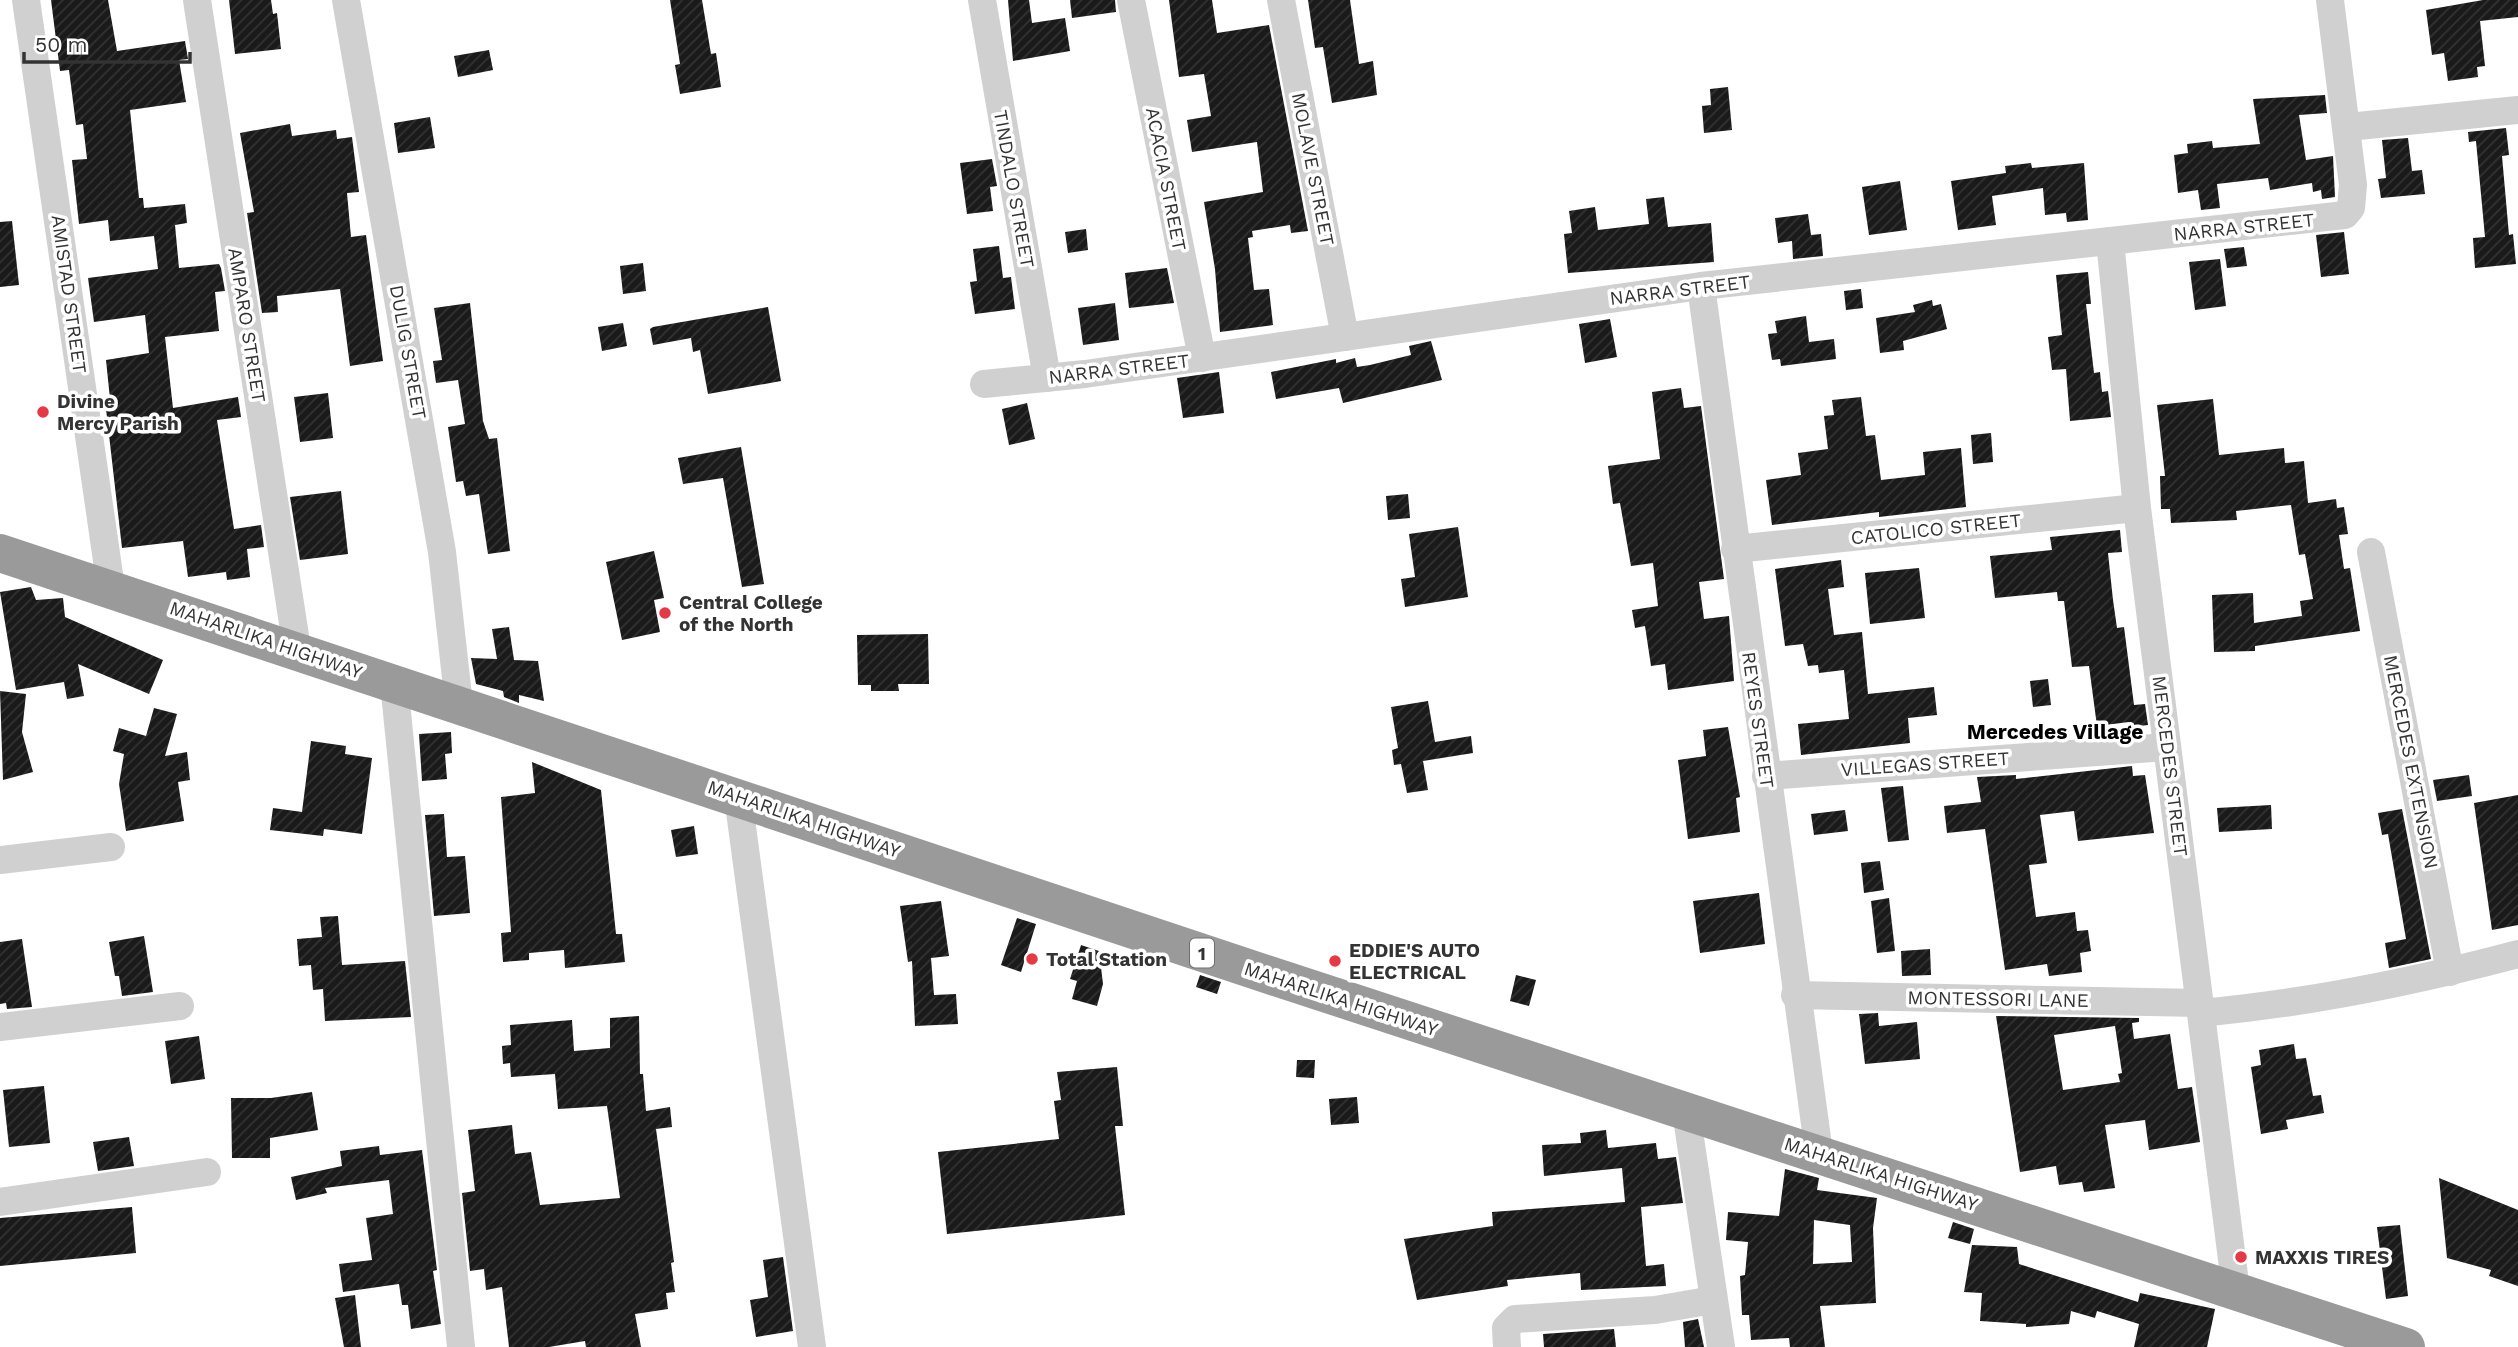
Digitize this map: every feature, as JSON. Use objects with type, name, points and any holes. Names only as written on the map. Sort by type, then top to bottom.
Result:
[{"type":"highway","name":"MAHARLIKA HIGHWAY","points":[[0,553],[297,649],[1254,970],[2406,1347]]},
{"type":"street","name":"AMISTAD STREET","points":[[26,0],[111,588]]},
{"type":"street","name":"AMPARO STREET","points":[[197,0],[297,649]]},
{"type":"street","name":"DULIG STREET","points":[[346,0],[442,552],[459,705]]},
{"type":"street","name":"TINDALO STREET","points":[[982,0],[1047,378]]},
{"type":"street","name":"ACACIA STREET","points":[[1131,0],[1202,358]]},
{"type":"street","name":"MOLAVE STREET","points":[[1281,0],[1345,337]]},
{"type":"street","points":[[2330,0],[2348,127],[2518,110]]},
{"type":"street","name":"NARRA STREET","points":[[984,384],[1202,358],[1702,286],[2336,218],[2351,208],[2353,185],[2348,127]]},
{"type":"street","name":"MERCEDES STREET","points":[[2110,241],[2137,508],[2236,1291]]},
{"type":"street","name":"REYES STREET","points":[[1702,286],[1795,995],[1819,1153]]},
{"type":"street","name":"CATOLICO STREET","points":[[1735,549],[2137,508]]},
{"type":"street","name":"MERCEDES EXTENSION","points":[[2371,552],[2450,972]]},
{"type":"street","points":[[394,683],[461,1347]]},
{"type":"street","name":"VILLEGAS STREET","points":[[1766,776],[2167,747]]},
{"type":"street","points":[[738,797],[812,1347]]},
{"type":"street","points":[[0,860],[111,847]]},
{"type":"street","points":[[2201,1008],[2291,1004],[2450,972],[2518,954]]},
{"type":"street","name":"MONTESSORI LANE","points":[[1795,995],[2201,1008]]},
{"type":"street","points":[[0,1027],[180,1006]]},
{"type":"street","points":[[1686,1111],[1721,1347]]},
{"type":"street","points":[[0,1202],[207,1172]]},
{"type":"street","points":[[1507,1347],[1506,1328],[1515,1320],[1655,1310],[1713,1300]]},
{"type":"building","points":[[51,0],[108,0],[117,51],[185,41],[188,59],[179,60],[186,102],[130,110],[139,198],[143,198],[144,208],[185,204],[187,223],[175,225],[179,268],[219,264],[221,268],[225,291],[215,292],[219,331],[165,337],[173,408],[238,397],[241,417],[217,420],[234,529],[261,525],[264,547],[247,549],[250,577],[227,580],[226,572],[188,577],[183,541],[122,548],[105,400],[110,399],[106,360],[149,353],[145,315],[94,322],[88,278],[158,269],[154,236],[110,241],[108,220],[79,224],[72,160],[87,159],[83,124],[76,125],[69,70],[60,71]]},
{"type":"building","points":[[229,0],[271,0],[273,14],[277,13],[281,49],[235,54]]},
{"type":"building","points":[[670,0],[702,0],[711,54],[716,53],[721,87],[680,94],[675,65],[680,64]]},
{"type":"building","points":[[1008,0],[1029,0],[1032,23],[1065,18],[1070,51],[1013,61]]},
{"type":"building","points":[[1070,0],[1115,0],[1116,12],[1072,18]]},
{"type":"building","points":[[1169,0],[1212,0],[1217,33],[1269,25],[1308,231],[1291,233],[1290,225],[1252,231],[1253,237],[1248,238],[1254,290],[1269,289],[1273,325],[1220,332],[1215,269],[1204,202],[1263,192],[1257,142],[1192,152],[1187,120],[1211,116],[1204,74],[1179,77]]},
{"type":"building","points":[[1308,0],[1350,0],[1359,64],[1373,61],[1377,95],[1332,103],[1323,47],[1315,48]]},
{"type":"building","points":[[2483,0],[2518,0],[2518,17],[2480,21],[2485,66],[2477,67],[2478,77],[2448,81],[2444,53],[2432,55],[2426,10]]},
{"type":"building","points":[[489,50],[493,70],[458,77],[454,56]]},
{"type":"building","points":[[1728,87],[1732,130],[1704,133],[1702,106],[1711,105],[1710,89]]},
{"type":"building","points":[[2325,95],[2327,113],[2299,115],[2306,160],[2333,156],[2335,197],[2322,199],[2321,190],[2313,192],[2312,183],[2270,190],[2268,178],[2217,184],[2220,208],[2201,210],[2198,190],[2178,193],[2174,155],[2188,153],[2187,144],[2212,141],[2213,148],[2260,144],[2253,99]]},
{"type":"building","points":[[430,117],[435,148],[398,153],[394,123]]},
{"type":"building","points":[[290,124],[292,136],[336,130],[337,139],[352,137],[359,192],[347,193],[351,237],[366,235],[383,361],[350,366],[340,289],[277,296],[278,312],[262,313],[247,213],[254,212],[240,133]]},
{"type":"building","points":[[2506,128],[2509,155],[2502,156],[2509,235],[2513,234],[2516,264],[2475,268],[2473,238],[2485,237],[2476,141],[2469,142],[2468,132]]},
{"type":"building","points":[[2408,138],[2412,171],[2422,170],[2425,194],[2381,198],[2378,179],[2386,178],[2382,140]]},
{"type":"building","points":[[992,159],[997,186],[990,187],[993,211],[967,214],[960,163]]},
{"type":"building","points":[[2031,163],[2032,168],[2084,163],[2088,220],[2067,222],[2066,213],[2045,215],[2043,188],[1992,196],[1996,225],[1958,230],[1951,181],[2006,173],[2005,166]]},
{"type":"building","points":[[1900,181],[1907,230],[1869,235],[1862,187]]},
{"type":"building","points":[[1664,197],[1668,227],[1711,223],[1714,262],[1568,273],[1564,234],[1572,233],[1569,211],[1595,207],[1598,230],[1649,224],[1646,199]]},
{"type":"building","points":[[1808,214],[1811,235],[1821,234],[1823,256],[1793,259],[1792,241],[1778,243],[1775,218]]},
{"type":"building","points":[[12,221],[19,285],[0,287],[0,222]]},
{"type":"building","points":[[1086,229],[1088,250],[1068,253],[1065,232]]},
{"type":"building","points":[[2344,232],[2349,274],[2321,277],[2316,235]]},
{"type":"building","points":[[999,246],[1003,278],[1011,277],[1015,309],[975,314],[970,282],[977,281],[973,249]]},
{"type":"building","points":[[2244,247],[2247,266],[2227,268],[2224,249]]},
{"type":"building","points":[[2220,259],[2226,306],[2195,310],[2189,262]]},
{"type":"building","points":[[643,263],[646,291],[623,294],[620,266]]},
{"type":"building","points":[[1167,268],[1174,303],[1129,308],[1125,273]]},
{"type":"building","points":[[2088,272],[2091,304],[2086,304],[2094,373],[2100,372],[2102,392],[2108,391],[2111,417],[2070,421],[2066,369],[2052,370],[2048,337],[2062,335],[2056,275]]},
{"type":"building","points":[[1861,289],[1863,308],[1846,310],[1844,291]]},
{"type":"building","points":[[1932,300],[1933,306],[1941,304],[1947,329],[1903,341],[1904,350],[1880,353],[1876,318],[1915,312],[1913,305]]},
{"type":"building","points":[[470,303],[483,421],[489,439],[497,438],[510,551],[488,554],[479,494],[466,496],[463,481],[456,482],[448,427],[465,424],[458,380],[436,383],[433,361],[442,360],[434,308]]},
{"type":"building","points":[[1115,303],[1119,340],[1083,345],[1078,308]]},
{"type":"building","points":[[768,307],[781,381],[708,394],[700,350],[693,352],[691,338],[653,345],[650,329],[653,327]]},
{"type":"building","points":[[1806,316],[1809,342],[1834,339],[1836,359],[1781,366],[1780,359],[1772,360],[1768,334],[1777,333],[1775,321]]},
{"type":"building","points":[[1610,319],[1617,357],[1585,363],[1579,324]]},
{"type":"building","points":[[623,323],[627,346],[602,351],[598,327]]},
{"type":"building","points":[[1431,341],[1442,380],[1343,403],[1339,388],[1276,399],[1271,372],[1336,359],[1336,363],[1355,358],[1357,367],[1370,365],[1411,355],[1409,346]]},
{"type":"building","points":[[1219,372],[1224,413],[1183,418],[1177,378]]},
{"type":"building","points":[[1681,388],[1684,408],[1701,406],[1724,579],[1699,582],[1704,619],[1729,616],[1734,681],[1668,690],[1665,664],[1651,666],[1645,626],[1635,628],[1632,610],[1658,606],[1653,563],[1631,566],[1620,503],[1613,504],[1608,466],[1660,459],[1652,392]]},
{"type":"building","points":[[328,393],[333,438],[300,442],[294,397]]},
{"type":"building","points":[[1861,397],[1866,436],[1875,435],[1881,480],[1925,475],[1923,452],[1961,448],[1966,507],[1879,517],[1879,512],[1772,525],[1766,480],[1801,475],[1798,453],[1828,449],[1824,416],[1834,415],[1832,400]]},
{"type":"building","points":[[2213,399],[2219,455],[2284,448],[2285,463],[2304,461],[2308,503],[2336,499],[2337,508],[2344,507],[2348,534],[2339,535],[2344,569],[2350,568],[2360,631],[2255,646],[2255,651],[2214,652],[2212,595],[2253,593],[2254,623],[2302,616],[2300,601],[2313,599],[2305,554],[2299,555],[2291,505],[2236,511],[2237,520],[2171,523],[2170,509],[2161,509],[2160,476],[2165,476],[2157,405]]},
{"type":"building","points":[[1027,403],[1035,439],[1009,445],[1002,409]]},
{"type":"building","points":[[1991,433],[1993,462],[1973,464],[1971,435]]},
{"type":"building","points":[[741,447],[764,584],[742,587],[723,478],[683,484],[678,458]]},
{"type":"building","points":[[341,491],[348,554],[300,560],[290,497]]},
{"type":"building","points":[[1408,494],[1410,518],[1388,520],[1386,496]]},
{"type":"building","points":[[1458,527],[1468,597],[1405,607],[1401,579],[1415,577],[1409,534]]},
{"type":"building","points":[[2120,530],[2122,552],[2108,553],[2117,628],[2124,627],[2134,705],[2145,704],[2148,725],[2130,727],[2129,722],[2097,726],[2089,666],[2072,667],[2064,601],[2058,601],[2057,592],[1995,598],[1990,556],[2052,550],[2050,537]]},
{"type":"building","points":[[654,551],[664,598],[654,600],[660,632],[622,640],[606,562]]},
{"type":"building","points":[[1841,560],[1844,587],[1828,589],[1834,635],[1862,632],[1868,694],[1934,687],[1937,715],[1908,718],[1910,743],[1801,755],[1798,724],[1849,719],[1844,670],[1819,673],[1818,665],[1808,666],[1803,644],[1785,646],[1775,569]]},
{"type":"building","points":[[1919,568],[1925,618],[1870,624],[1865,573]]},
{"type":"building","points":[[31,587],[36,600],[63,598],[65,617],[163,660],[149,694],[78,664],[84,696],[67,699],[64,682],[16,690],[0,592]]},
{"type":"building","points":[[509,627],[514,660],[538,661],[544,701],[519,695],[519,703],[504,697],[503,691],[476,684],[471,658],[497,659],[492,629]]},
{"type":"building","points":[[928,634],[929,684],[898,684],[899,691],[871,691],[871,685],[858,685],[857,635]]},
{"type":"building","points":[[2048,679],[2051,705],[2033,707],[2030,681]]},
{"type":"building","points":[[0,691],[26,694],[22,732],[33,772],[3,780]]},
{"type":"building","points":[[1428,701],[1435,742],[1471,736],[1473,753],[1423,761],[1428,790],[1407,793],[1401,764],[1394,765],[1392,750],[1398,748],[1391,707]]},
{"type":"building","points":[[154,708],[177,714],[165,756],[187,752],[190,780],[178,782],[184,821],[126,831],[119,784],[124,754],[113,751],[119,728],[146,736]]},
{"type":"building","points":[[1728,727],[1740,797],[1736,798],[1740,832],[1688,839],[1678,760],[1706,756],[1703,730]]},
{"type":"building","points":[[451,732],[452,753],[445,754],[447,779],[422,781],[419,734]]},
{"type":"building","points":[[311,741],[346,746],[345,754],[372,758],[362,834],[324,829],[323,836],[270,830],[273,808],[302,812]]},
{"type":"building","points":[[532,762],[601,790],[616,934],[622,934],[625,962],[565,968],[564,950],[529,953],[529,960],[503,962],[501,933],[511,932],[501,797],[535,793]]},
{"type":"building","points":[[2132,766],[2133,776],[2145,775],[2154,833],[2078,841],[2074,811],[2040,815],[2047,863],[2029,865],[2036,917],[2075,912],[2077,931],[2088,930],[2091,951],[2080,953],[2082,972],[2049,976],[2047,964],[2005,970],[1985,829],[1947,833],[1944,806],[1981,802],[1977,777],[2016,775],[2016,779]]},
{"type":"building","points":[[2469,775],[2472,796],[2437,801],[2433,780]]},
{"type":"building","points":[[1903,786],[1909,840],[1888,842],[1881,788]]},
{"type":"building","points":[[2518,795],[2518,925],[2492,930],[2474,803]]},
{"type":"building","points":[[2271,805],[2272,829],[2219,832],[2217,808]]},
{"type":"building","points":[[2402,809],[2431,959],[2389,968],[2385,943],[2406,939],[2388,834],[2382,835],[2378,813]]},
{"type":"building","points":[[1845,810],[1848,831],[1814,835],[1811,814]]},
{"type":"building","points":[[444,814],[447,857],[465,856],[470,913],[434,916],[425,815]]},
{"type":"building","points":[[694,826],[698,854],[676,857],[671,830]]},
{"type":"building","points":[[1880,861],[1884,890],[1864,893],[1861,863]]},
{"type":"building","points":[[1759,893],[1765,944],[1700,953],[1693,901]]},
{"type":"building","points":[[1889,898],[1895,951],[1877,953],[1871,901]]},
{"type":"building","points":[[941,901],[949,956],[931,958],[934,995],[956,994],[958,1024],[915,1026],[912,961],[908,962],[900,906]]},
{"type":"building","points":[[338,916],[342,965],[405,961],[411,1017],[325,1021],[323,989],[313,990],[311,965],[299,966],[297,939],[322,937],[320,917]]},
{"type":"building","points":[[1017,918],[1036,924],[1021,972],[1001,965]]},
{"type":"building","points":[[144,936],[153,992],[122,996],[119,976],[115,976],[109,942]]},
{"type":"building","points":[[22,939],[32,1007],[7,1009],[6,1003],[0,1004],[0,942]]},
{"type":"building","points":[[1081,945],[1099,951],[1103,984],[1097,1006],[1072,999],[1077,981],[1070,979]]},
{"type":"building","points":[[1930,949],[1931,975],[1902,976],[1901,951]]},
{"type":"building","points":[[1200,975],[1221,982],[1217,994],[1196,987]]},
{"type":"building","points":[[1516,975],[1536,980],[1529,1006],[1510,1001]]},
{"type":"building","points":[[1878,1013],[1879,1026],[1917,1022],[1920,1059],[1865,1064],[1859,1014]]},
{"type":"building","points":[[639,1016],[640,1074],[643,1074],[646,1111],[670,1107],[672,1127],[656,1129],[674,1262],[671,1263],[675,1292],[666,1293],[668,1309],[635,1314],[641,1347],[586,1347],[585,1341],[549,1347],[509,1347],[502,1287],[486,1290],[484,1269],[470,1271],[462,1193],[475,1191],[468,1130],[512,1125],[515,1154],[531,1152],[540,1205],[620,1198],[607,1106],[558,1109],[555,1074],[511,1077],[510,1063],[503,1064],[502,1046],[511,1045],[510,1025],[572,1020],[574,1051],[610,1048],[610,1018]]},
{"type":"building","points":[[1996,1016],[2139,1018],[2139,1022],[2132,1023],[2134,1039],[2170,1034],[2178,1089],[2192,1087],[2200,1142],[2149,1150],[2145,1120],[2105,1125],[2115,1188],[2084,1192],[2082,1182],[2059,1185],[2056,1166],[2020,1172]],"holes":[[[2115,1026],[2122,1073],[2118,1074],[2120,1082],[2063,1090],[2054,1035]]]},
{"type":"building","points":[[199,1036],[205,1079],[171,1084],[165,1041]]},
{"type":"building","points":[[2294,1044],[2296,1059],[2306,1058],[2313,1096],[2321,1095],[2324,1113],[2286,1120],[2288,1129],[2261,1134],[2251,1067],[2261,1065],[2259,1050]]},
{"type":"building","points":[[1297,1060],[1315,1060],[1314,1078],[1296,1077]]},
{"type":"building","points":[[1117,1067],[1123,1126],[1115,1126],[1125,1215],[947,1234],[938,1152],[1059,1139],[1054,1101],[1061,1100],[1057,1072]]},
{"type":"building","points":[[44,1086],[50,1143],[9,1147],[3,1090]]},
{"type":"building","points":[[312,1092],[318,1130],[270,1138],[270,1158],[232,1158],[231,1098],[271,1098]]},
{"type":"building","points":[[1357,1097],[1359,1123],[1331,1125],[1329,1099]]},
{"type":"building","points":[[1606,1130],[1608,1148],[1656,1143],[1658,1159],[1676,1157],[1683,1203],[1641,1207],[1646,1266],[1664,1264],[1666,1286],[1581,1290],[1580,1273],[1507,1280],[1508,1286],[1417,1300],[1404,1239],[1493,1226],[1492,1212],[1625,1202],[1622,1168],[1544,1176],[1542,1145],[1581,1143],[1580,1133]]},
{"type":"building","points":[[129,1137],[134,1166],[98,1171],[93,1142]]},
{"type":"building","points":[[379,1146],[380,1155],[422,1150],[437,1270],[433,1271],[441,1324],[411,1329],[408,1305],[402,1305],[399,1284],[343,1292],[339,1264],[372,1260],[366,1218],[393,1214],[389,1180],[325,1188],[327,1193],[296,1200],[291,1177],[342,1166],[340,1151]]},
{"type":"building","points":[[1785,1169],[1819,1178],[1817,1190],[1877,1198],[1873,1228],[1876,1303],[1820,1306],[1825,1347],[1790,1347],[1789,1338],[1751,1340],[1749,1315],[1742,1315],[1740,1276],[1745,1275],[1748,1242],[1726,1240],[1728,1212],[1779,1216]],"holes":[[[1814,1220],[1850,1225],[1852,1262],[1813,1264]]]},
{"type":"building","points":[[2439,1178],[2518,1210],[2518,1286],[2489,1276],[2491,1270],[2447,1258]]},
{"type":"building","points":[[132,1207],[136,1253],[0,1266],[0,1218]]},
{"type":"building","points":[[1953,1222],[1974,1229],[1970,1244],[1948,1238]]},
{"type":"building","points":[[2400,1225],[2408,1296],[2386,1299],[2377,1227]]},
{"type":"building","points":[[1972,1245],[2017,1247],[2019,1264],[2138,1302],[2140,1293],[2215,1309],[2207,1347],[2134,1347],[2139,1324],[2097,1311],[2095,1318],[2071,1311],[2069,1324],[2026,1327],[2026,1324],[1980,1321],[1982,1293],[1964,1292]]},
{"type":"building","points":[[783,1257],[793,1331],[756,1337],[750,1300],[768,1297],[763,1260]]},
{"type":"building","points":[[355,1295],[361,1347],[344,1347],[335,1298]]},
{"type":"building","points":[[1698,1319],[1704,1347],[1685,1347],[1683,1322]]},
{"type":"building","points":[[1614,1329],[1616,1347],[1544,1347],[1543,1334]]},
{"type":"place","name":"Divine Mercy Parish","points":[[43,412]]},
{"type":"place","name":"Central College of the North","points":[[665,613]]},
{"type":"place","name":"Total Station","points":[[1032,959]]},
{"type":"place","name":"EDDIE'S AUTO ELECTRICAL","points":[[1335,961]]},
{"type":"place","name":"MAXXIS TIRES","points":[[2241,1257]]},
{"type":"district","name":"Mercedes Village","points":[[2055,731]]}]
